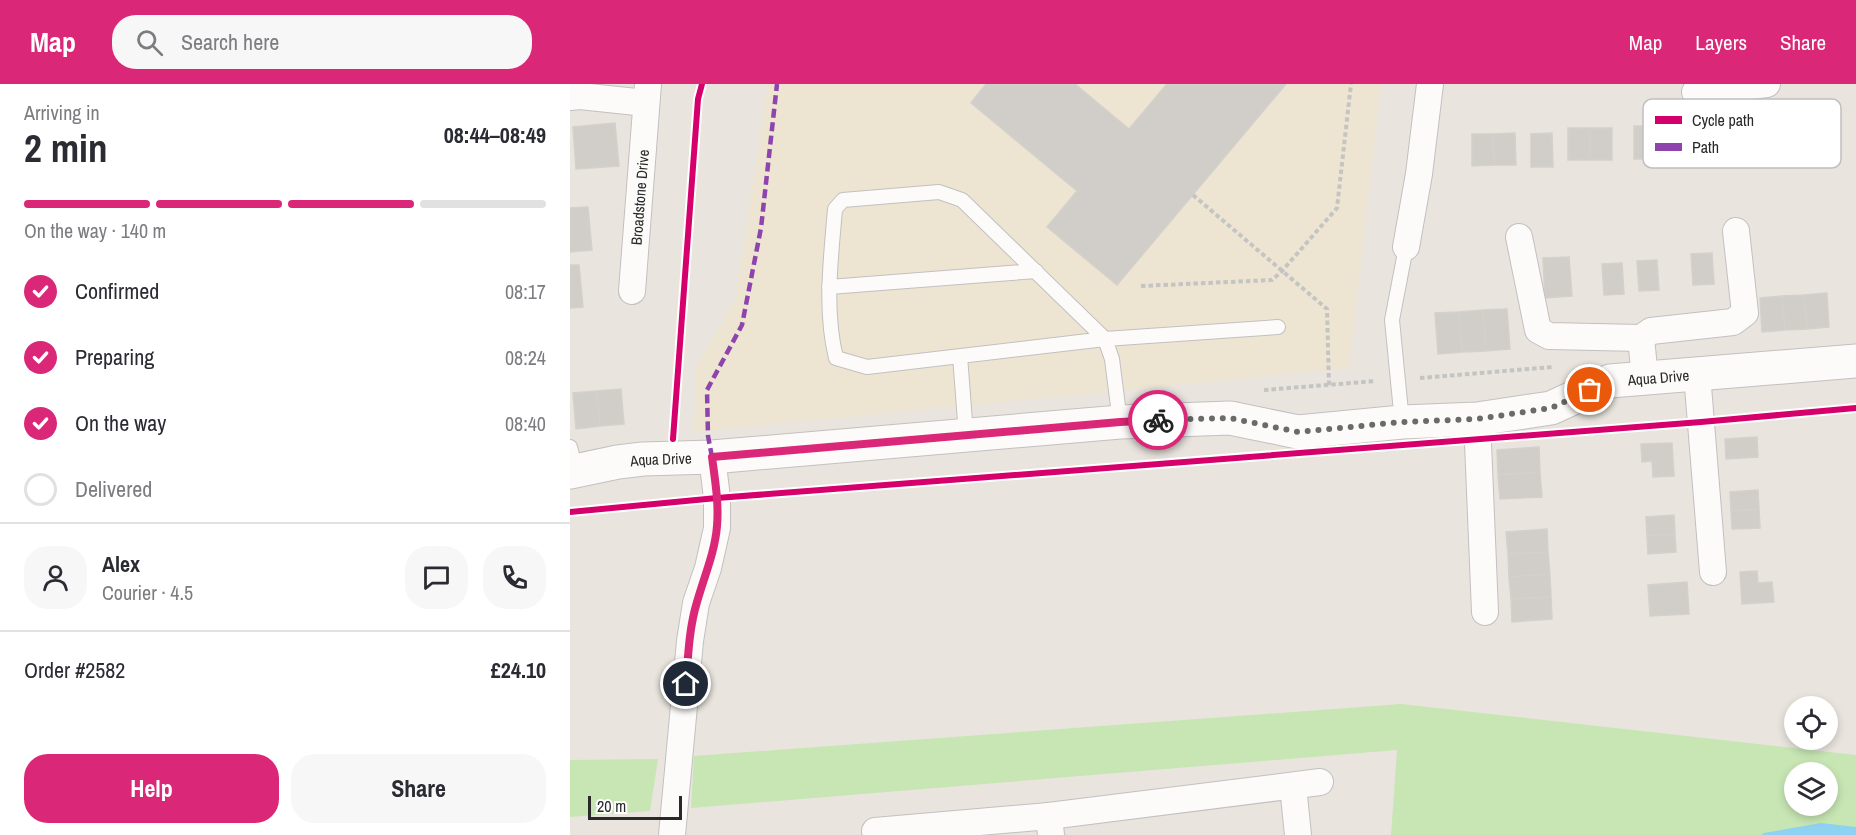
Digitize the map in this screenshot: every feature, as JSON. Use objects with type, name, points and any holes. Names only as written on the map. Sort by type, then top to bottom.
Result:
[{"type":"street","points":[[1406,247],[1419,174],[1430,84]]},
{"type":"street","points":[[1695,92],[1767,84]]},
{"type":"street","name":"Broadstone Drive","points":[[570,98],[647,93],[632,291]]},
{"type":"street","points":[[1519,237],[1538,330],[1549,336],[1641,338],[1651,331],[1733,322],[1745,313],[1736,231]]},
{"type":"street","points":[[1641,338],[1645,378]]},
{"type":"street","name":"Aqua Drive","points":[[572,463],[712,457],[1120,422],[1230,418],[1298,432],[1402,422],[1477,419],[1551,408],[1610,381],[1856,361]]},
{"type":"street","points":[[1697,374],[1713,572]]},
{"type":"street","points":[[1477,419],[1485,612]]},
{"type":"street","points":[[672,835],[690,641],[696,603],[708,568],[717,528],[717,498],[712,457]]},
{"type":"street","points":[[875,831],[1050,825],[1320,783]]},
{"type":"street","points":[[1293,786],[1298,835]]},
{"type":"lane","points":[[1120,422],[1112,359],[1105,339],[962,200],[939,192],[843,200],[835,209],[829,287],[831,340],[836,358],[867,367],[1105,339],[1278,327]]},
{"type":"lane","points":[[1402,422],[1392,320],[1406,247]]},
{"type":"lane","points":[[829,287],[1036,271]]},
{"type":"lane","points":[[960,356],[966,435]]},
{"type":"path","points":[[1141,286],[1272,280],[1282,271],[1337,208],[1351,84]]},
{"type":"path","points":[[1193,195],[1327,309],[1329,385]]},
{"type":"shaded area","points":[[768,84],[1381,84],[1349,368],[694,432],[696,367],[736,298]]},
{"type":"green space","points":[[1401,704],[1784,747],[1784,750],[1811,750],[1856,755],[1856,835],[1391,835],[1397,750],[691,808],[694,756]]},
{"type":"green space","points":[[658,759],[650,811],[570,817],[570,760]]},
{"type":"water","points":[[1821,823],[1856,827],[1856,835],[1761,835],[1764,833]]},
{"type":"building","points":[[986,84],[1075,84],[1129,129],[1167,84],[1286,84],[1117,285],[1047,227],[1077,191],[971,103]]},
{"type":"building","points":[[615,123],[619,166],[576,169],[573,127]]},
{"type":"building","points":[[1634,126],[1643,126],[1643,159],[1634,159]]},
{"type":"building","points":[[1568,128],[1590,128],[1590,160],[1568,160]]},
{"type":"building","points":[[1590,128],[1612,128],[1612,160],[1590,160]]},
{"type":"building","points":[[1515,133],[1516,165],[1494,165],[1493,134]]},
{"type":"building","points":[[1552,133],[1553,167],[1531,167],[1531,134]]},
{"type":"building","points":[[1472,134],[1493,134],[1494,165],[1472,166]]},
{"type":"building","points":[[588,207],[592,250],[570,252],[570,208]]},
{"type":"building","points":[[1712,253],[1714,284],[1693,285],[1691,254]]},
{"type":"building","points":[[1569,257],[1572,296],[1545,298],[1543,258]]},
{"type":"building","points":[[1657,260],[1659,290],[1639,291],[1637,261]]},
{"type":"building","points":[[1622,263],[1624,294],[1604,295],[1602,264]]},
{"type":"building","points":[[570,265],[579,265],[583,307],[570,308]]},
{"type":"building","points":[[1827,293],[1829,327],[1807,329],[1804,295]]},
{"type":"building","points":[[1804,295],[1807,329],[1785,330],[1782,296]]},
{"type":"building","points":[[1782,296],[1785,330],[1762,332],[1760,298]]},
{"type":"building","points":[[1507,309],[1510,349],[1486,351],[1483,310]]},
{"type":"building","points":[[1483,310],[1486,351],[1462,352],[1459,312]]},
{"type":"building","points":[[1459,312],[1462,352],[1438,354],[1435,313]]},
{"type":"building","points":[[621,389],[624,424],[600,426],[597,391]]},
{"type":"building","points":[[597,391],[600,426],[576,429],[573,393]]},
{"type":"building","points":[[1757,437],[1758,457],[1726,459],[1725,439]]},
{"type":"building","points":[[1672,443],[1674,476],[1653,477],[1652,461],[1642,462],[1641,444]]},
{"type":"building","points":[[1539,447],[1540,472],[1498,475],[1497,450]]},
{"type":"building","points":[[1540,472],[1542,497],[1500,499],[1498,475]]},
{"type":"building","points":[[1758,490],[1759,509],[1731,511],[1730,492]]},
{"type":"building","points":[[1759,509],[1760,528],[1732,529],[1731,511]]},
{"type":"building","points":[[1674,515],[1675,534],[1647,536],[1646,517]]},
{"type":"building","points":[[1547,529],[1548,552],[1508,554],[1506,532]]},
{"type":"building","points":[[1675,534],[1676,552],[1648,554],[1647,536]]},
{"type":"building","points":[[1548,552],[1550,574],[1509,577],[1508,554]]},
{"type":"building","points":[[1757,571],[1758,583],[1772,582],[1774,602],[1742,604],[1740,572]]},
{"type":"building","points":[[1550,574],[1551,597],[1511,599],[1509,577]]},
{"type":"building","points":[[1687,582],[1689,614],[1650,616],[1648,585]]},
{"type":"building","points":[[1551,597],[1552,619],[1512,622],[1511,599]]},
{"type":"marked path","points":[[712,457],[708,436],[707,390],[742,325],[761,228],[777,84]]},
{"type":"cycle path","points":[[673,439],[698,99],[702,84]]},
{"type":"cycle path","points":[[570,512],[717,498],[1856,408]]},
{"type":"way so far","points":[[1158,420],[1230,418],[1298,432],[1402,422],[1477,419],[1551,408],[1590,390]]},
{"type":"route","points":[[686,684],[696,603],[708,568],[717,528],[717,498],[712,457],[1158,420]]}]
